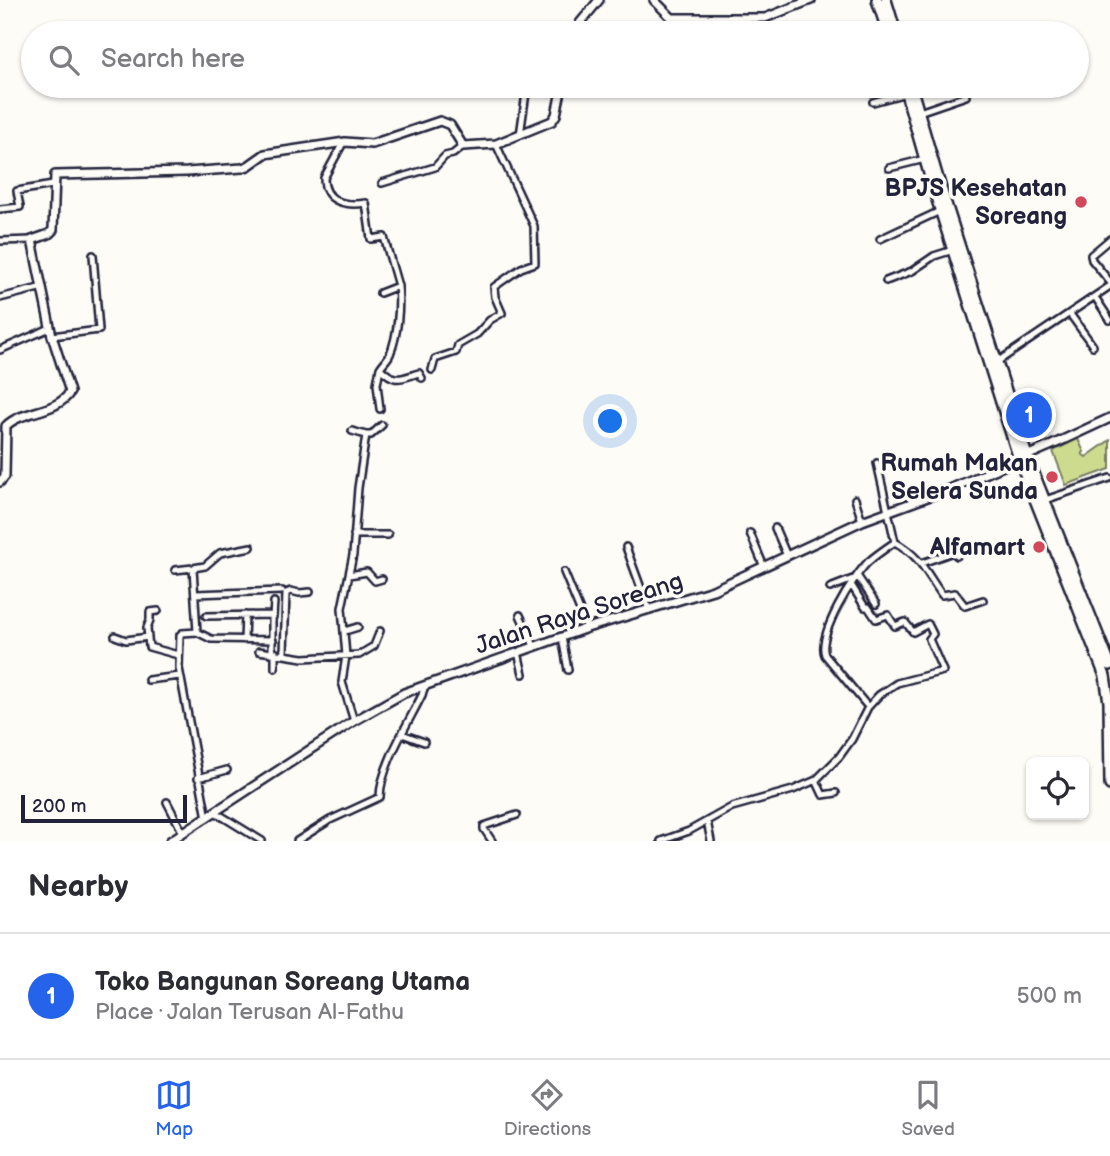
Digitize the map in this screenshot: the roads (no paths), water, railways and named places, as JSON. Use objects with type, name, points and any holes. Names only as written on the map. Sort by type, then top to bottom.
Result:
[{"type":"highway","points":[[877,0],[884,21]]},
{"type":"highway","points":[[886,0],[892,21]]},
{"type":"highway","points":[[911,98],[953,250],[1023,457],[1105,676],[1110,722],[1110,785]]},
{"type":"highway","points":[[916,113],[925,159],[997,362],[1023,457],[1045,500],[1110,665]]},
{"type":"street","points":[[582,21],[599,0]]},
{"type":"street","points":[[654,0],[665,13],[675,19],[748,20],[772,16],[811,0]]},
{"type":"street","points":[[520,135],[525,98]]},
{"type":"street","points":[[382,183],[436,166],[445,156],[453,154],[463,146],[495,144],[554,120],[559,98]]},
{"type":"street","points":[[873,102],[883,98]]},
{"type":"street","points":[[916,113],[960,98]]},
{"type":"street","points":[[0,241],[32,240],[49,234],[52,230],[55,175],[187,172],[242,167],[265,154],[343,143],[372,144],[440,121],[450,125],[463,146]]},
{"type":"street","points":[[343,143],[324,178],[325,187],[332,198],[341,204],[375,200]]},
{"type":"street","points":[[432,370],[435,359],[456,352],[457,345],[477,334],[490,320],[502,313],[494,288],[521,268],[535,263],[534,226],[495,144]]},
{"type":"street","points":[[889,168],[925,159]]},
{"type":"street","points":[[0,209],[20,207],[18,191],[54,185]]},
{"type":"street","points":[[366,203],[371,239],[384,237],[398,286],[399,304],[390,355],[380,368],[377,384],[380,409]]},
{"type":"street","points":[[880,239],[945,216]]},
{"type":"street","points":[[997,362],[1095,297],[1109,280],[1091,256],[1110,239]]},
{"type":"street","points":[[0,482],[5,476],[6,430],[9,422],[33,415],[69,395],[69,385],[51,332],[32,240]]},
{"type":"street","points":[[886,281],[911,272],[934,256],[953,250]]},
{"type":"street","points":[[0,350],[51,332],[99,331],[93,255]]},
{"type":"street","points":[[380,293],[398,286]]},
{"type":"street","points":[[0,298],[43,287]]},
{"type":"street","points":[[1095,297],[1110,320]]},
{"type":"street","points":[[1070,314],[1093,345]]},
{"type":"street","points":[[380,368],[394,379],[418,373],[422,378]]},
{"type":"street","name":"Jalan Raya Soreang","points":[[170,841],[393,698],[587,628],[703,594],[862,521],[952,488],[1110,418]]},
{"type":"street","points":[[352,431],[371,435],[382,425]]},
{"type":"street","points":[[354,721],[342,682],[346,656],[342,608],[349,575],[366,435]]},
{"type":"street","points":[[877,463],[895,542],[909,550],[922,563],[930,580],[942,595],[955,593],[965,606],[983,600]]},
{"type":"street","points":[[1045,500],[1110,478]]},
{"type":"street","points":[[855,499],[862,521]]},
{"type":"street","points":[[775,528],[787,556]]},
{"type":"street","points":[[750,533],[764,567]]},
{"type":"street","points":[[354,535],[388,535]]},
{"type":"street","points":[[867,707],[825,655],[824,640],[835,613],[866,564],[895,542]]},
{"type":"street","points":[[176,570],[205,566],[220,553],[251,547]]},
{"type":"street","points":[[626,547],[649,610]]},
{"type":"street","points":[[922,563],[953,552],[957,556]]},
{"type":"street","points":[[193,568],[197,632]]},
{"type":"street","points":[[349,575],[365,572],[375,581],[382,579]]},
{"type":"street","points":[[564,572],[587,628]]},
{"type":"street","points":[[830,588],[858,577]]},
{"type":"street","points":[[858,577],[876,604]]},
{"type":"street","points":[[662,841],[732,807],[793,790],[816,780],[846,748],[867,707],[879,695],[890,687],[942,672],[929,639],[933,634],[928,624],[913,632],[905,622],[895,625],[888,615],[876,619],[852,586]]},
{"type":"street","points":[[195,594],[282,591]]},
{"type":"street","points":[[284,653],[286,593],[310,592]]},
{"type":"street","points":[[274,601],[275,668]]},
{"type":"street","points":[[158,611],[150,612],[147,625],[149,647],[178,654]]},
{"type":"street","points":[[244,640],[245,615]]},
{"type":"street","points":[[520,615],[534,646]]},
{"type":"street","points":[[206,616],[273,617]]},
{"type":"street","points":[[345,631],[358,627]]},
{"type":"street","points":[[259,651],[274,651],[303,658],[359,655],[368,651],[377,641],[380,631]]},
{"type":"street","points":[[207,818],[180,676],[180,634],[197,632],[211,639],[273,640]]},
{"type":"street","points":[[116,636],[126,640],[148,637]]},
{"type":"street","points":[[562,637],[568,670]]},
{"type":"street","points":[[518,652],[523,674]]},
{"type":"street","points":[[148,680],[180,676]]},
{"type":"street","points":[[297,841],[330,820],[380,797],[379,785],[425,685]]},
{"type":"street","points":[[402,734],[424,742]]},
{"type":"street","points":[[198,778],[228,771]]},
{"type":"street","points":[[816,780],[823,795],[836,793]]},
{"type":"street","points":[[167,802],[183,833]]},
{"type":"street","points":[[215,813],[262,841]]},
{"type":"street","points":[[492,841],[484,827],[517,815]]},
{"type":"street","points":[[707,821],[711,841]]},
{"type":"place","name":"BPJS Kesehatan Soreang","points":[[1081,202]]},
{"type":"place","name":"Toko Bangunan Soreang Utama","points":[[1029,415]]},
{"type":"place","name":"Rumah Makan Selera Sunda","points":[[1052,477]]},
{"type":"place","name":"Alfamart","points":[[1039,547]]}]
